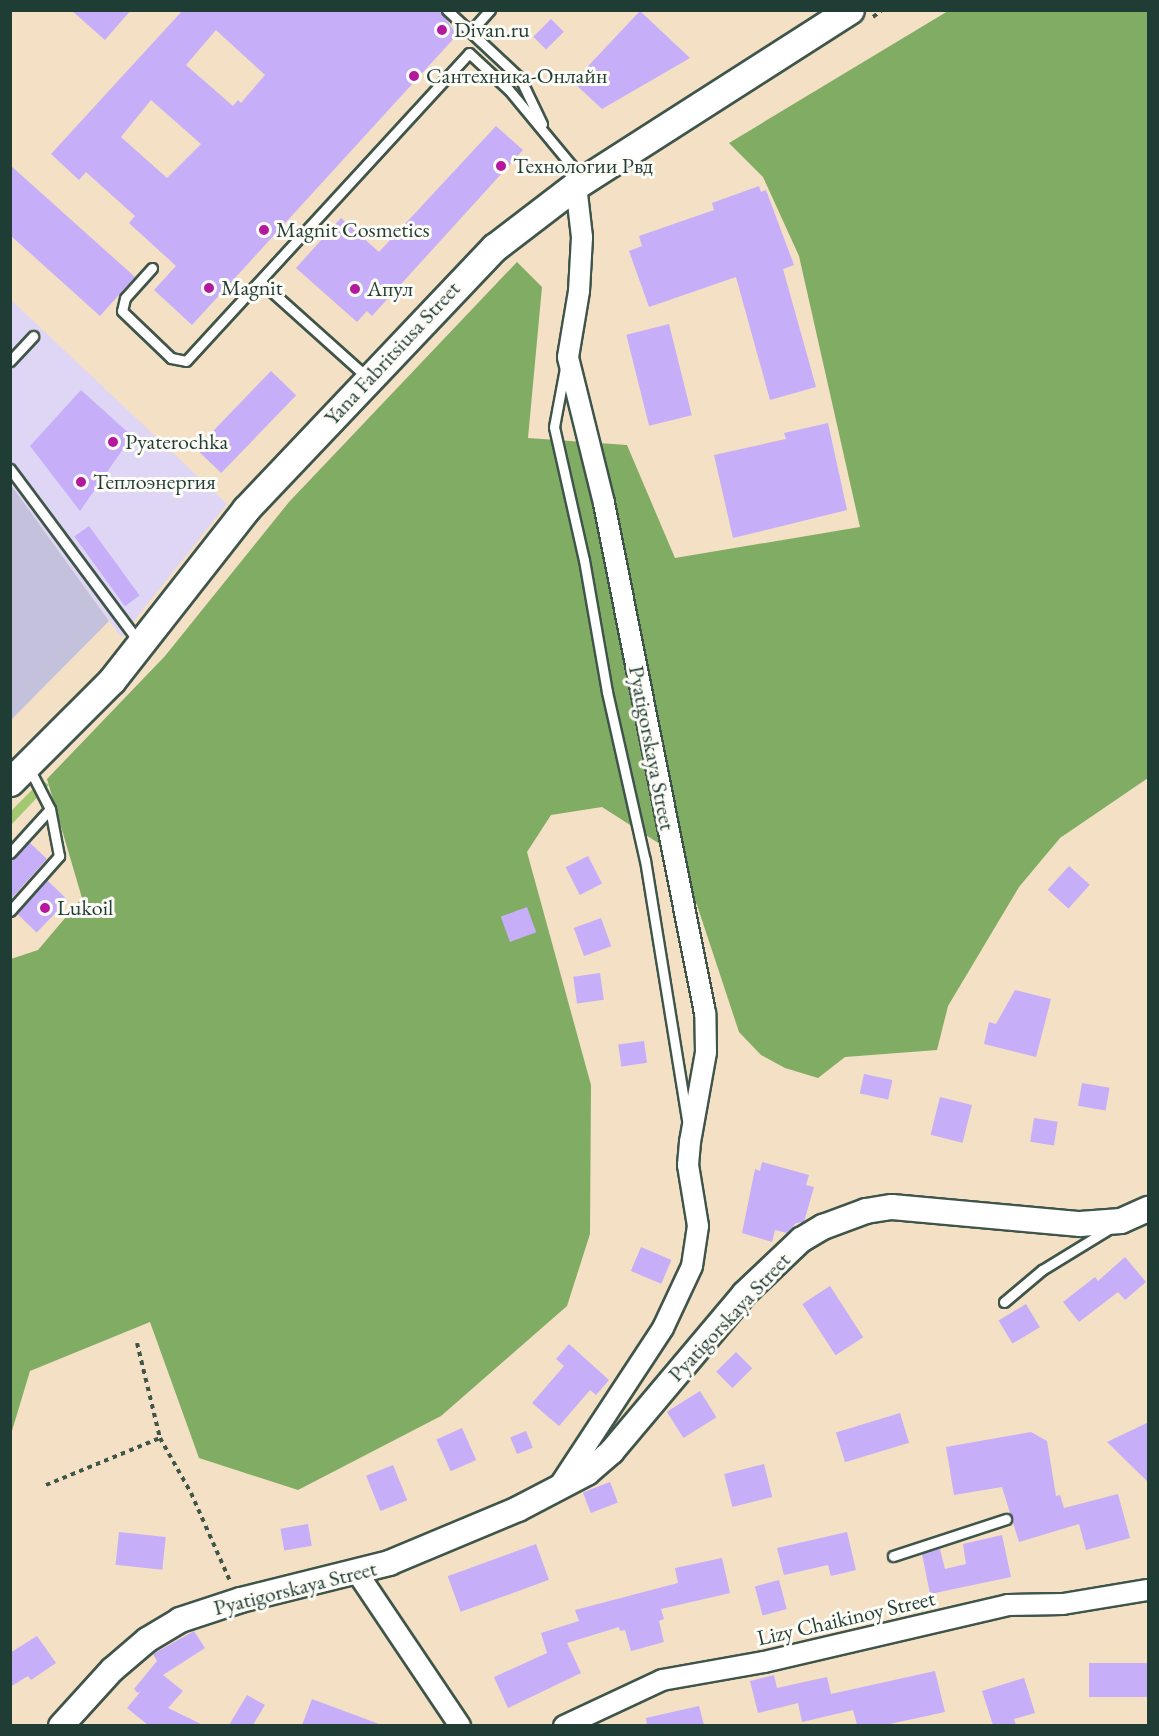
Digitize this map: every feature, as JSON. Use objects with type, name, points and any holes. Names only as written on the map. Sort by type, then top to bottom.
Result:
[{"type":"main road","name":"Yana Fabritsiusa Street","points":[[19,773],[142,646],[246,509],[368,378],[495,247],[576,185],[850,10]]},
{"type":"street","name":"Pyatigorskaya Street","points":[[556,1490],[663,1328],[683,1289],[697,1245],[690,1142],[706,1052],[705,1013],[604,503],[568,357],[582,237],[576,185]]},
{"type":"street","name":"Pyatigorskaya Street","points":[[61,1725],[112,1670],[147,1640],[180,1620],[241,1600],[358,1574],[556,1490],[602,1462],[744,1294],[801,1240],[823,1227],[866,1211],[892,1207],[1080,1224],[1121,1221],[1149,1209]]},
{"type":"street","points":[[358,1574],[460,1725]]},
{"type":"street","name":"Lizy Chaikinoy Street","points":[[564,1725],[662,1680],[764,1662],[1008,1605],[1063,1604],[1149,1590]]},
{"type":"lane","points":[[447,10],[520,78],[548,138]]},
{"type":"lane","points":[[470,32],[490,10]]},
{"type":"lane","points":[[152,268],[125,298],[122,311],[178,361],[192,358],[469,53],[509,90],[571,165],[576,185]]},
{"type":"lane","points":[[261,282],[368,378]]},
{"type":"lane","points":[[10,362],[33,336]]},
{"type":"lane","name":"Pyatigorskaya Street","points":[[568,357],[554,427],[584,560],[607,692],[645,860],[675,1025],[690,1142]]},
{"type":"lane","points":[[10,469],[142,646]]},
{"type":"lane","points":[[10,911],[59,856],[50,809],[19,773]]},
{"type":"lane","points":[[10,853],[50,809]]},
{"type":"lane","points":[[1005,1302],[1042,1270],[1121,1221]]},
{"type":"lane","points":[[893,1556],[1006,1519]]},
{"type":"path","points":[[137,1343],[160,1438],[191,1493],[241,1600]]},
{"type":"path","points":[[46,1485],[160,1438]]},
{"type":"shaded area","points":[[10,299],[227,504],[121,637],[11,485]]},
{"type":"shaded area","points":[[11,485],[109,621],[10,720]]},
{"type":"green space","points":[[948,11],[1148,11],[1148,778],[1060,838],[1019,887],[948,1006],[937,1050],[845,1057],[818,1078],[785,1068],[761,1055],[739,1032],[697,905],[663,846],[602,807],[551,815],[527,852],[591,1085],[590,1234],[567,1306],[441,1416],[298,1490],[199,1458],[150,1322],[30,1371],[11,1434],[11,959],[38,950],[82,898],[47,779],[165,656],[289,502],[517,262],[542,287],[528,438],[627,445],[675,558],[860,527],[799,256],[763,177],[729,143]]},
{"type":"green space","points":[[42,780],[49,785],[11,825],[11,811]]},
{"type":"building","points":[[71,10],[131,10],[105,40]]},
{"type":"building","points":[[183,10],[440,10],[457,35],[192,325],[154,290],[176,266],[129,223],[135,216],[86,172],[79,180],[51,154]],"holes":[[[216,30],[265,75],[241,103],[238,100],[233,106],[186,65]],[[151,100],[201,144],[167,178],[121,137]]]},
{"type":"building","points":[[640,11],[690,58],[602,109],[573,82]]},
{"type":"building","points":[[551,19],[564,32],[546,49],[533,37]]},
{"type":"building","points":[[496,126],[523,150],[372,316],[367,311],[357,322],[296,268],[341,218],[379,252]]},
{"type":"building","points":[[10,165],[135,277],[100,316],[10,235]]},
{"type":"building","points":[[759,186],[761,192],[766,190],[794,265],[783,269],[816,387],[770,400],[736,277],[649,307],[629,251],[642,246],[639,236],[714,210],[712,203]]},
{"type":"building","points":[[669,324],[692,415],[649,426],[626,335]]},
{"type":"building","points":[[271,371],[296,395],[221,473],[196,449]]},
{"type":"building","points":[[81,390],[132,436],[80,511],[30,446]]},
{"type":"building","points":[[828,423],[847,510],[733,538],[714,455],[786,439],[784,433]]},
{"type":"building","points":[[89,526],[140,596],[125,606],[74,537]]},
{"type":"building","points":[[29,842],[47,859],[10,900],[10,860]]},
{"type":"building","points":[[588,856],[602,884],[580,895],[566,867]]},
{"type":"building","points":[[1069,866],[1090,885],[1068,909],[1048,890]]},
{"type":"building","name":"Lukoil","points":[[47,880],[68,900],[37,933],[16,912]]},
{"type":"building","points":[[527,907],[536,932],[510,942],[501,917]]},
{"type":"building","points":[[601,918],[611,946],[584,956],[574,928]]},
{"type":"building","points":[[600,973],[604,1000],[577,1003],[573,977]]},
{"type":"building","points":[[1015,990],[1051,999],[1036,1057],[984,1044],[989,1022],[996,1024]]},
{"type":"building","points":[[644,1041],[647,1063],[621,1066],[618,1045]]},
{"type":"building","points":[[864,1074],[892,1080],[888,1100],[860,1094]]},
{"type":"building","points":[[1082,1083],[1110,1088],[1106,1111],[1078,1106]]},
{"type":"building","points":[[940,1097],[972,1105],[963,1143],[931,1135]]},
{"type":"building","points":[[1034,1118],[1058,1122],[1054,1145],[1030,1142]]},
{"type":"building","points":[[762,1162],[809,1175],[806,1185],[814,1187],[804,1222],[796,1223],[787,1233],[775,1230],[772,1242],[742,1233],[755,1169],[760,1171]]},
{"type":"building","points":[[641,1247],[671,1260],[661,1284],[631,1271]]},
{"type":"building","points":[[1125,1257],[1146,1282],[1125,1300],[1118,1292],[1079,1322],[1063,1302],[1095,1277],[1098,1281]]},
{"type":"building","points":[[830,1286],[863,1337],[836,1355],[802,1304]]},
{"type":"building","points":[[1026,1304],[1040,1327],[1012,1344],[999,1320]]},
{"type":"building","points":[[569,1344],[609,1380],[596,1395],[590,1390],[559,1426],[532,1403],[564,1366],[556,1359]]},
{"type":"building","points":[[736,1352],[752,1368],[732,1388],[716,1372]]},
{"type":"building","points":[[700,1391],[716,1417],[683,1438],[667,1412]]},
{"type":"building","points":[[900,1413],[909,1443],[845,1462],[836,1433]]},
{"type":"building","points":[[1149,1422],[1149,1483],[1107,1442]]},
{"type":"building","points":[[462,1428],[476,1460],[451,1471],[436,1439]]},
{"type":"building","points":[[526,1431],[533,1448],[517,1454],[510,1437]]},
{"type":"building","points":[[1031,1432],[1047,1441],[1056,1496],[1060,1495],[1064,1508],[1118,1494],[1130,1538],[1086,1550],[1079,1524],[1019,1542],[1002,1487],[954,1495],[946,1447]]},
{"type":"building","points":[[764,1464],[772,1497],[732,1507],[724,1474]]},
{"type":"building","points":[[393,1465],[407,1500],[380,1511],[366,1476]]},
{"type":"building","points":[[610,1482],[618,1503],[591,1513],[583,1492]]},
{"type":"building","points":[[308,1524],[312,1546],[284,1551],[280,1529]]},
{"type":"building","points":[[119,1532],[166,1537],[162,1570],[116,1565]]},
{"type":"building","points":[[847,1532],[856,1570],[831,1576],[828,1565],[784,1575],[777,1548]]},
{"type":"building","points":[[1002,1535],[1011,1577],[930,1594],[922,1554],[940,1549],[945,1569],[966,1564],[963,1544]]},
{"type":"building","points":[[536,1544],[549,1580],[461,1612],[448,1576]]},
{"type":"building","points":[[722,1558],[730,1593],[661,1609],[664,1619],[659,1621],[664,1642],[631,1651],[625,1630],[620,1631],[619,1627],[567,1643],[581,1673],[508,1708],[494,1677],[547,1653],[541,1633],[579,1621],[575,1610],[678,1583],[675,1568]]},
{"type":"building","points":[[779,1580],[787,1609],[763,1615],[755,1586]]},
{"type":"building","points":[[194,1631],[205,1648],[163,1675],[183,1691],[168,1708],[203,1725],[148,1725],[127,1708],[141,1691],[138,1693],[134,1689],[157,1661],[153,1654]]},
{"type":"building","points":[[37,1636],[56,1663],[31,1680],[28,1676],[10,1687],[10,1653]]},
{"type":"building","points":[[1089,1663],[1148,1663],[1148,1697],[1089,1697]]},
{"type":"building","points":[[935,1671],[945,1712],[885,1725],[857,1725],[853,1710],[802,1722],[798,1703],[758,1713],[750,1681],[774,1675],[777,1688],[827,1677],[831,1694]]},
{"type":"building","points":[[1024,1678],[1035,1713],[1014,1719],[1016,1725],[993,1725],[982,1691]]},
{"type":"building","points":[[247,1695],[265,1705],[253,1725],[229,1725]]},
{"type":"building","points":[[312,1699],[379,1724],[379,1725],[302,1725]]},
{"type":"building","points":[[699,1706],[704,1725],[647,1725],[646,1718]]},
{"type":"place","name":"Divan.ru","points":[[442,30]]},
{"type":"place","name":"Сантехника-Онлайн","points":[[414,76]]},
{"type":"place","name":"Технологии Рвд","points":[[501,166]]},
{"type":"place","name":"Magnit Cosmetics","points":[[264,230]]},
{"type":"place","name":"Magnit","points":[[209,288]]},
{"type":"place","name":"Апул","points":[[355,289]]},
{"type":"place","name":"Pyaterochka","points":[[113,442]]},
{"type":"place","name":"Теплоэнергия","points":[[81,482]]},
{"type":"place","name":"Lukoil","points":[[45,908]]}]
